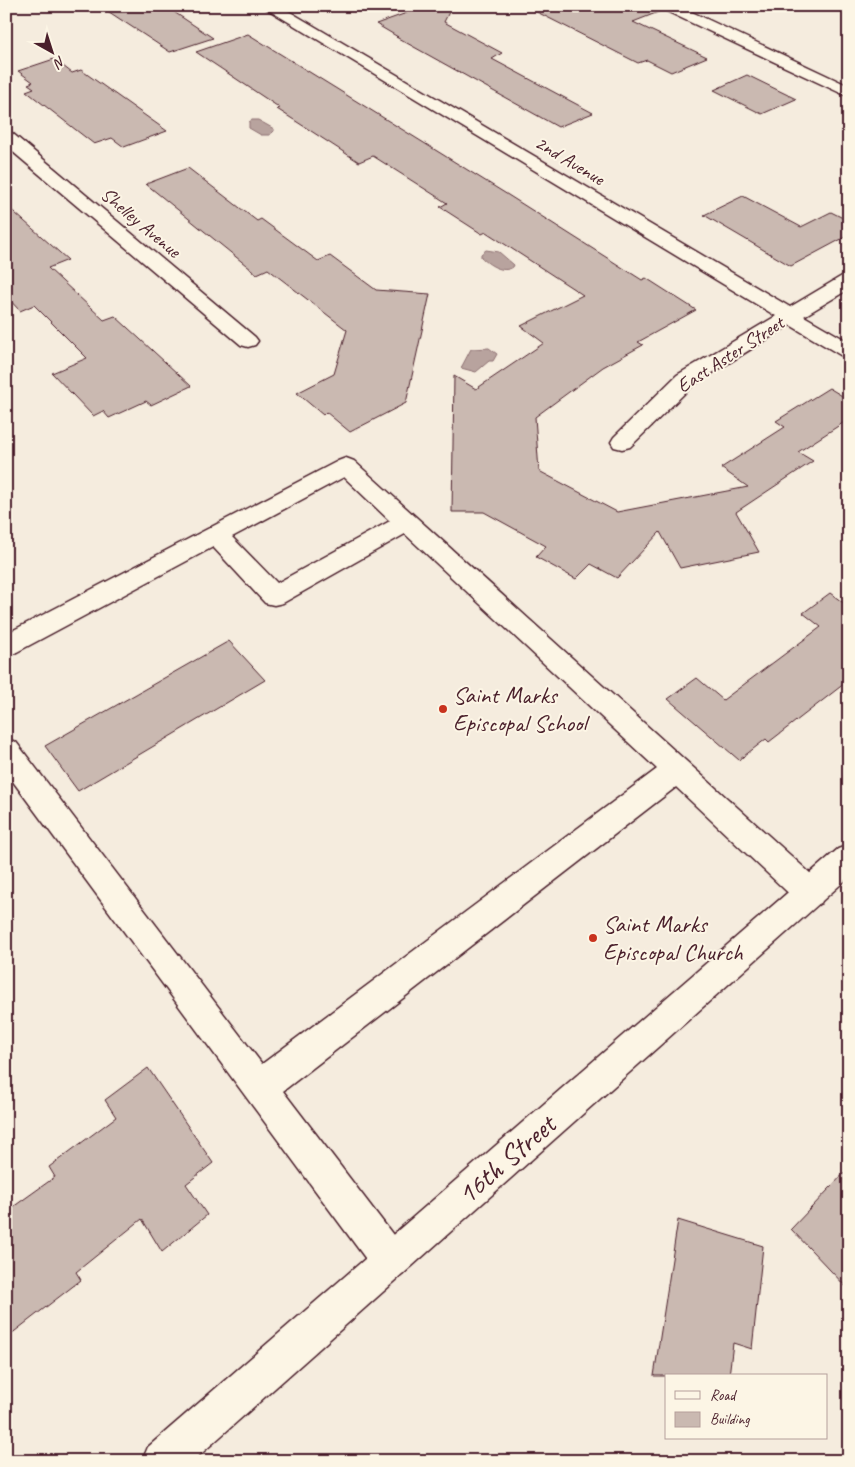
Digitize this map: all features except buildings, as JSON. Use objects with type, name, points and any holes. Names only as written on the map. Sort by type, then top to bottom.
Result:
[{"type":"street","name":"2nd Avenue","points":[[269,6],[849,351]]},
{"type":"street","points":[[666,6],[849,92]]},
{"type":"street","name":"Shelley Avenue","points":[[6,137],[248,341]]},
{"type":"street","name":"East Aster Street","points":[[622,442],[684,380],[849,280]]},
{"type":"street","points":[[6,646],[346,466],[810,892]]},
{"type":"street","points":[[216,536],[274,596],[407,522]]},
{"type":"street","points":[[6,750],[390,1261]]},
{"type":"street","points":[[260,1087],[677,770]]},
{"type":"street","name":"16th Street","points":[[162,1461],[849,858]]},
{"type":"shaded area","points":[[258,120],[274,129],[274,131],[270,135],[261,135],[249,128],[249,122]]},
{"type":"shaded area","points":[[486,250],[499,252],[514,265],[513,267],[505,270],[492,266],[481,257],[481,254]]},
{"type":"shaded area","points":[[489,348],[497,354],[493,361],[489,361],[476,372],[461,368],[471,349]]},
{"type":"place","name":"Saint Marks Episcopal School","points":[[443,709]]},
{"type":"place","name":"Saint Marks Episcopal Church","points":[[593,938]]}]
